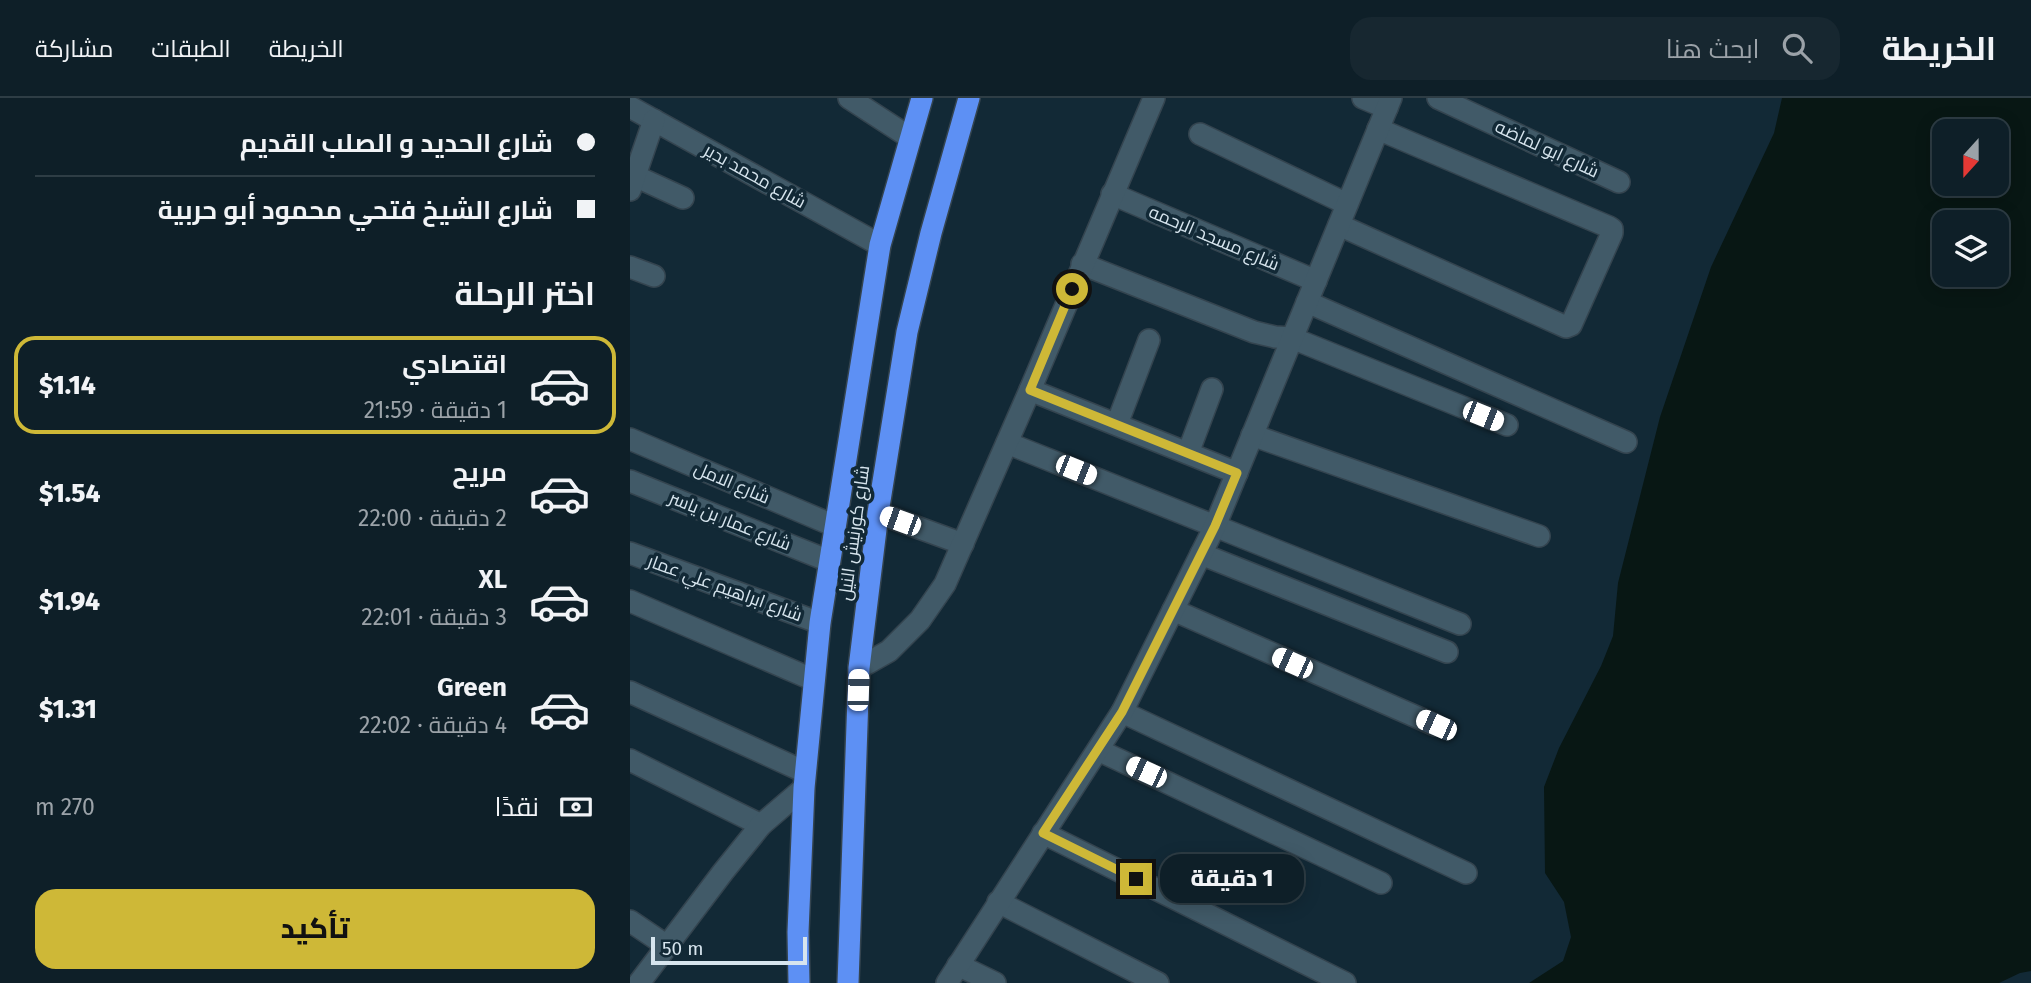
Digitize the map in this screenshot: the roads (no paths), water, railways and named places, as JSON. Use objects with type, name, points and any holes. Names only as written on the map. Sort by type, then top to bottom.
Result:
[{"type":"highway","name":"شارع كورنيش النيل","points":[[799,983],[798,932],[805,780],[820,623],[880,245],[922,98]]},
{"type":"highway","name":"شارع كورنيش النيل","points":[[848,983],[859,668],[878,513],[907,332],[931,233],[969,98]]},
{"type":"street","points":[[849,98],[909,137]]},
{"type":"street","points":[[859,668],[889,651],[920,620],[945,584],[1154,98]]},
{"type":"street","points":[[995,983],[952,974],[1122,712],[1215,526],[1389,103],[1363,98]]},
{"type":"street","name":"شارع ابو لماضه","points":[[1438,98],[1619,182]]},
{"type":"street","name":"شارع محمد بدير","points":[[630,107],[880,245]]},
{"type":"street","points":[[654,120],[632,183],[683,198]]},
{"type":"street","points":[[1339,225],[1566,327],[1571,325],[1612,233],[1609,227],[1378,129]]},
{"type":"street","points":[[1200,134],[1347,204]]},
{"type":"street","name":"شارع مسجد الرحمه","points":[[1112,194],[1316,281]]},
{"type":"street","points":[[1082,264],[1254,332],[1292,338],[1507,425]]},
{"type":"street","points":[[630,267],[654,276]]},
{"type":"street","points":[[1307,302],[1626,442]]},
{"type":"street","points":[[1117,424],[1149,340]]},
{"type":"street","points":[[1188,453],[1212,389]]},
{"type":"street","points":[[1030,390],[1237,473]]},
{"type":"street","points":[[1252,435],[1539,536]]},
{"type":"street","name":"شارع الامل","points":[[630,439],[835,526]]},
{"type":"street","points":[[1007,443],[1460,624]]},
{"type":"street","name":"شارع عمار بن ياسر","points":[[630,481],[829,561]]},
{"type":"street","points":[[878,513],[963,544]]},
{"type":"street","name":"شارع ابراهيم علي عمار","points":[[630,554],[820,623]]},
{"type":"street","points":[[1201,554],[1447,652]]},
{"type":"street","points":[[630,601],[814,680]]},
{"type":"street","points":[[1173,610],[1436,725]]},
{"type":"street","points":[[630,692],[805,780],[761,825],[639,983]]},
{"type":"street","points":[[1122,712],[1466,873]]},
{"type":"street","points":[[1098,750],[1381,883]]},
{"type":"street","points":[[630,760],[761,825]]},
{"type":"street","points":[[1043,833],[1345,983]]},
{"type":"street","points":[[998,902],[1158,983]]},
{"type":"street","points":[[630,921],[667,946]]}]
